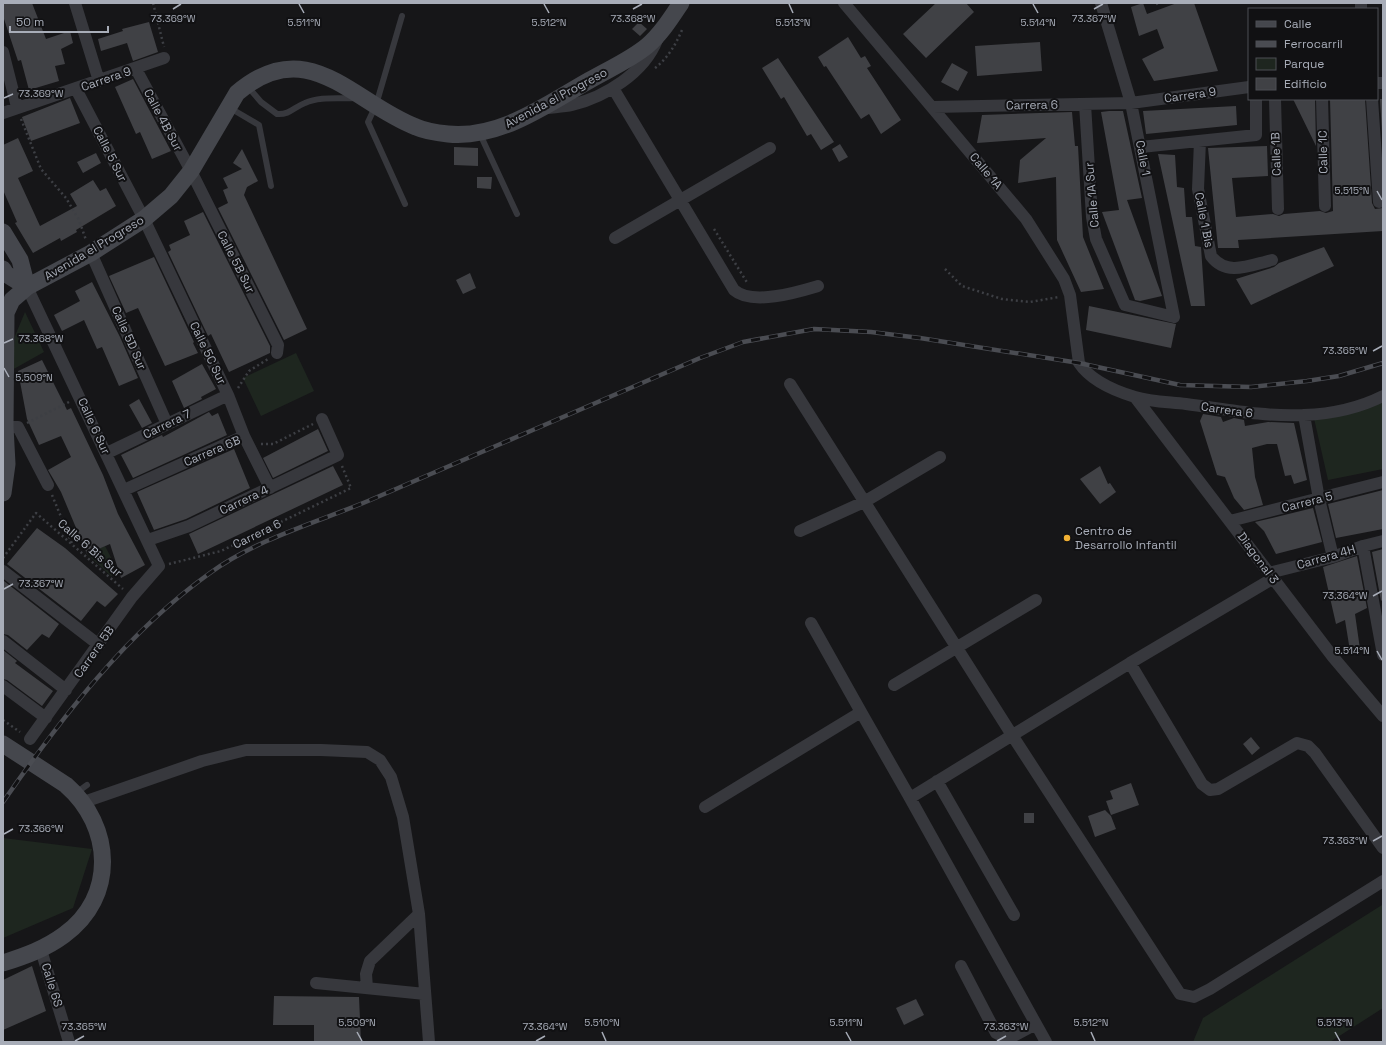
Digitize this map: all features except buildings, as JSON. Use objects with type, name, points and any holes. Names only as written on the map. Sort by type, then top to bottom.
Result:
[{"type":"main road","name":"Avenida el Progreso","points":[[3,493],[7,464],[9,427],[4,332],[8,301],[27,287],[90,253],[144,220],[171,196],[191,171],[237,93],[246,85],[271,72],[288,69],[305,69],[332,78],[370,102],[416,127],[449,134],[479,133],[499,128],[540,108],[638,53],[661,32],[681,3]]},
{"type":"main road","name":"Calle 6 Sur","points":[[3,232],[20,260],[27,287]]},
{"type":"main road","points":[[3,269],[6,274],[27,287]]},
{"type":"main road","points":[[3,744],[60,781],[82,793],[96,822],[103,850],[102,875],[95,898],[83,918],[65,935],[41,950],[3,963]]},
{"type":"street","points":[[76,3],[99,81]]},
{"type":"street","name":"Calle 1A","points":[[844,3],[1026,219],[1064,279],[1070,295],[1079,363]]},
{"type":"street","name":"Calle 1","points":[[1101,3],[1131,103],[1174,317]]},
{"type":"street","points":[[540,108],[572,105],[613,88],[635,70],[652,52],[661,32]]},
{"type":"street","points":[[3,52],[17,107]]},
{"type":"street","name":"Carrera 9","points":[[3,113],[17,107],[136,69],[164,58]]},
{"type":"street","name":"Calle 4B Sur","points":[[136,69],[191,171]]},
{"type":"street","name":"Carrera 9","points":[[1131,103],[1248,87]]},
{"type":"street","points":[[613,88],[734,290],[738,294],[756,296],[784,296],[818,286]]},
{"type":"street","name":"Calle 5 Sur","points":[[76,89],[144,220]]},
{"type":"street","points":[[1141,147],[1256,135],[1256,100]]},
{"type":"street","name":"Calle 1B","points":[[1275,100],[1278,208]]},
{"type":"street","name":"Calle 1C","points":[[1322,100],[1325,206]]},
{"type":"street","points":[[1372,100],[1379,202]]},
{"type":"street","name":"Carrera 6","points":[[933,107],[1131,103]]},
{"type":"street","name":"Calle 1A Sur","points":[[1085,104],[1092,217],[1096,239],[1125,305],[1174,317]]},
{"type":"street","name":"Calle 1 Bis","points":[[1200,141],[1198,189],[1211,256],[1217,264],[1228,268],[1239,268],[1272,260]]},
{"type":"street","points":[[615,238],[770,148]]},
{"type":"street","name":"Calle 5B Sur","points":[[191,171],[278,345],[277,353]]},
{"type":"street","name":"Calle 5C Sur","points":[[144,220],[228,395],[244,436],[270,488]]},
{"type":"street","name":"Calle 5D Sur","points":[[90,253],[167,424]]},
{"type":"street","name":"Calle 6 Sur","points":[[27,287],[80,396],[159,566]]},
{"type":"street","name":"Carrera 6","points":[[1079,363],[1085,373],[1095,380],[1135,397],[1269,415],[1304,415],[1333,412],[1367,404],[1383,396]]},
{"type":"street","points":[[790,384],[1012,735],[1180,994],[1194,997],[1210,990],[1383,881]]},
{"type":"street","name":"Carrera 7","points":[[106,453],[228,395]]},
{"type":"street","name":"Diagonal 3","points":[[1135,397],[1333,657],[1383,716]]},
{"type":"street","points":[[1304,415],[1319,499],[1333,557]]},
{"type":"street","points":[[322,419],[338,455]]},
{"type":"street","points":[[9,427],[48,485]]},
{"type":"street","name":"Carrera 6B","points":[[124,490],[244,436]]},
{"type":"street","name":"Carrera 4","points":[[148,540],[189,526],[338,455]]},
{"type":"street","points":[[800,531],[864,502],[940,457]]},
{"type":"street","name":"Carrera 5","points":[[1230,521],[1383,482]]},
{"type":"street","name":"Carrera 4H","points":[[910,798],[1271,576],[1383,541]]},
{"type":"street","points":[[1363,546],[1383,655]]},
{"type":"street","name":"Carrera 5B","points":[[30,740],[99,646],[132,597],[159,566]]},
{"type":"street","points":[[3,571],[99,646]]},
{"type":"street","points":[[894,685],[1036,600]]},
{"type":"street","points":[[811,622],[1046,1042]]},
{"type":"street","points":[[3,641],[66,690]]},
{"type":"street","points":[[1130,663],[1202,784],[1210,790],[1218,789],[1297,744],[1308,746],[1315,752],[1383,848]]},
{"type":"street","points":[[3,686],[46,718]]},
{"type":"street","points":[[705,807],[861,712]]},
{"type":"street","points":[[82,793],[246,750],[321,750],[367,752],[380,760],[391,777],[403,817],[419,914],[429,1042]]},
{"type":"street","points":[[937,781],[1014,915]]},
{"type":"street","points":[[367,988],[366,974],[370,961],[419,914]]},
{"type":"street","name":"Calle 6S","points":[[41,950],[69,1042]]},
{"type":"street","points":[[961,966],[996,1033],[1000,1037],[1008,1039],[1036,1024]]},
{"type":"street","points":[[316,983],[425,994]]},
{"type":"lane","points":[[402,16],[370,102],[368,122],[405,204]]},
{"type":"lane","points":[[246,85],[261,102],[277,114],[291,112],[305,103],[321,99],[370,102]]},
{"type":"lane","points":[[228,107],[259,125],[271,186]]},
{"type":"lane","points":[[479,133],[516,214]]},
{"type":"path","points":[[153,3],[165,51],[164,58]]},
{"type":"path","points":[[653,70],[677,42],[684,26]]},
{"type":"path","points":[[17,107],[41,169],[66,198],[79,220],[90,253]]},
{"type":"path","points":[[711,225],[756,296]]},
{"type":"path","points":[[945,269],[962,286],[1002,299],[1030,302],[1070,295]]},
{"type":"path","points":[[228,395],[236,391],[248,370],[277,353]]},
{"type":"path","points":[[9,427],[80,396]]},
{"type":"path","name":"Carrera 6B","points":[[244,436],[262,445],[273,444],[322,419]]},
{"type":"path","name":"Carrera 6","points":[[159,566],[221,551],[351,488],[338,455]]},
{"type":"path","points":[[48,485],[74,546]]},
{"type":"path","name":"Calle 6 Bis Sur","points":[[3,558],[36,513],[132,597]]},
{"type":"path","points":[[3,720],[30,740]]},
{"type":"green space","points":[[25,312],[44,352],[12,370],[15,336]]},
{"type":"green space","points":[[296,353],[314,391],[261,416],[243,378]]},
{"type":"green space","points":[[1383,397],[1383,469],[1328,480],[1313,414]]},
{"type":"green space","points":[[105,546],[119,573],[111,576],[87,554]]},
{"type":"green space","points":[[3,838],[92,849],[73,908],[3,938]]},
{"type":"green space","points":[[1382,905],[1383,1008],[1330,1042],[1193,1042],[1203,1018]]},
{"type":"railway","points":[[3,802],[25,770],[72,708],[123,649],[179,597],[228,561],[247,550],[287,532],[368,501],[700,358],[743,342],[814,329],[871,332],[920,338],[1079,363],[1180,385],[1251,387],[1307,381],[1339,376],[1383,363]]},
{"type":"place","name":"Centro de Desarrollo Infantil","points":[[1067,538]]}]
